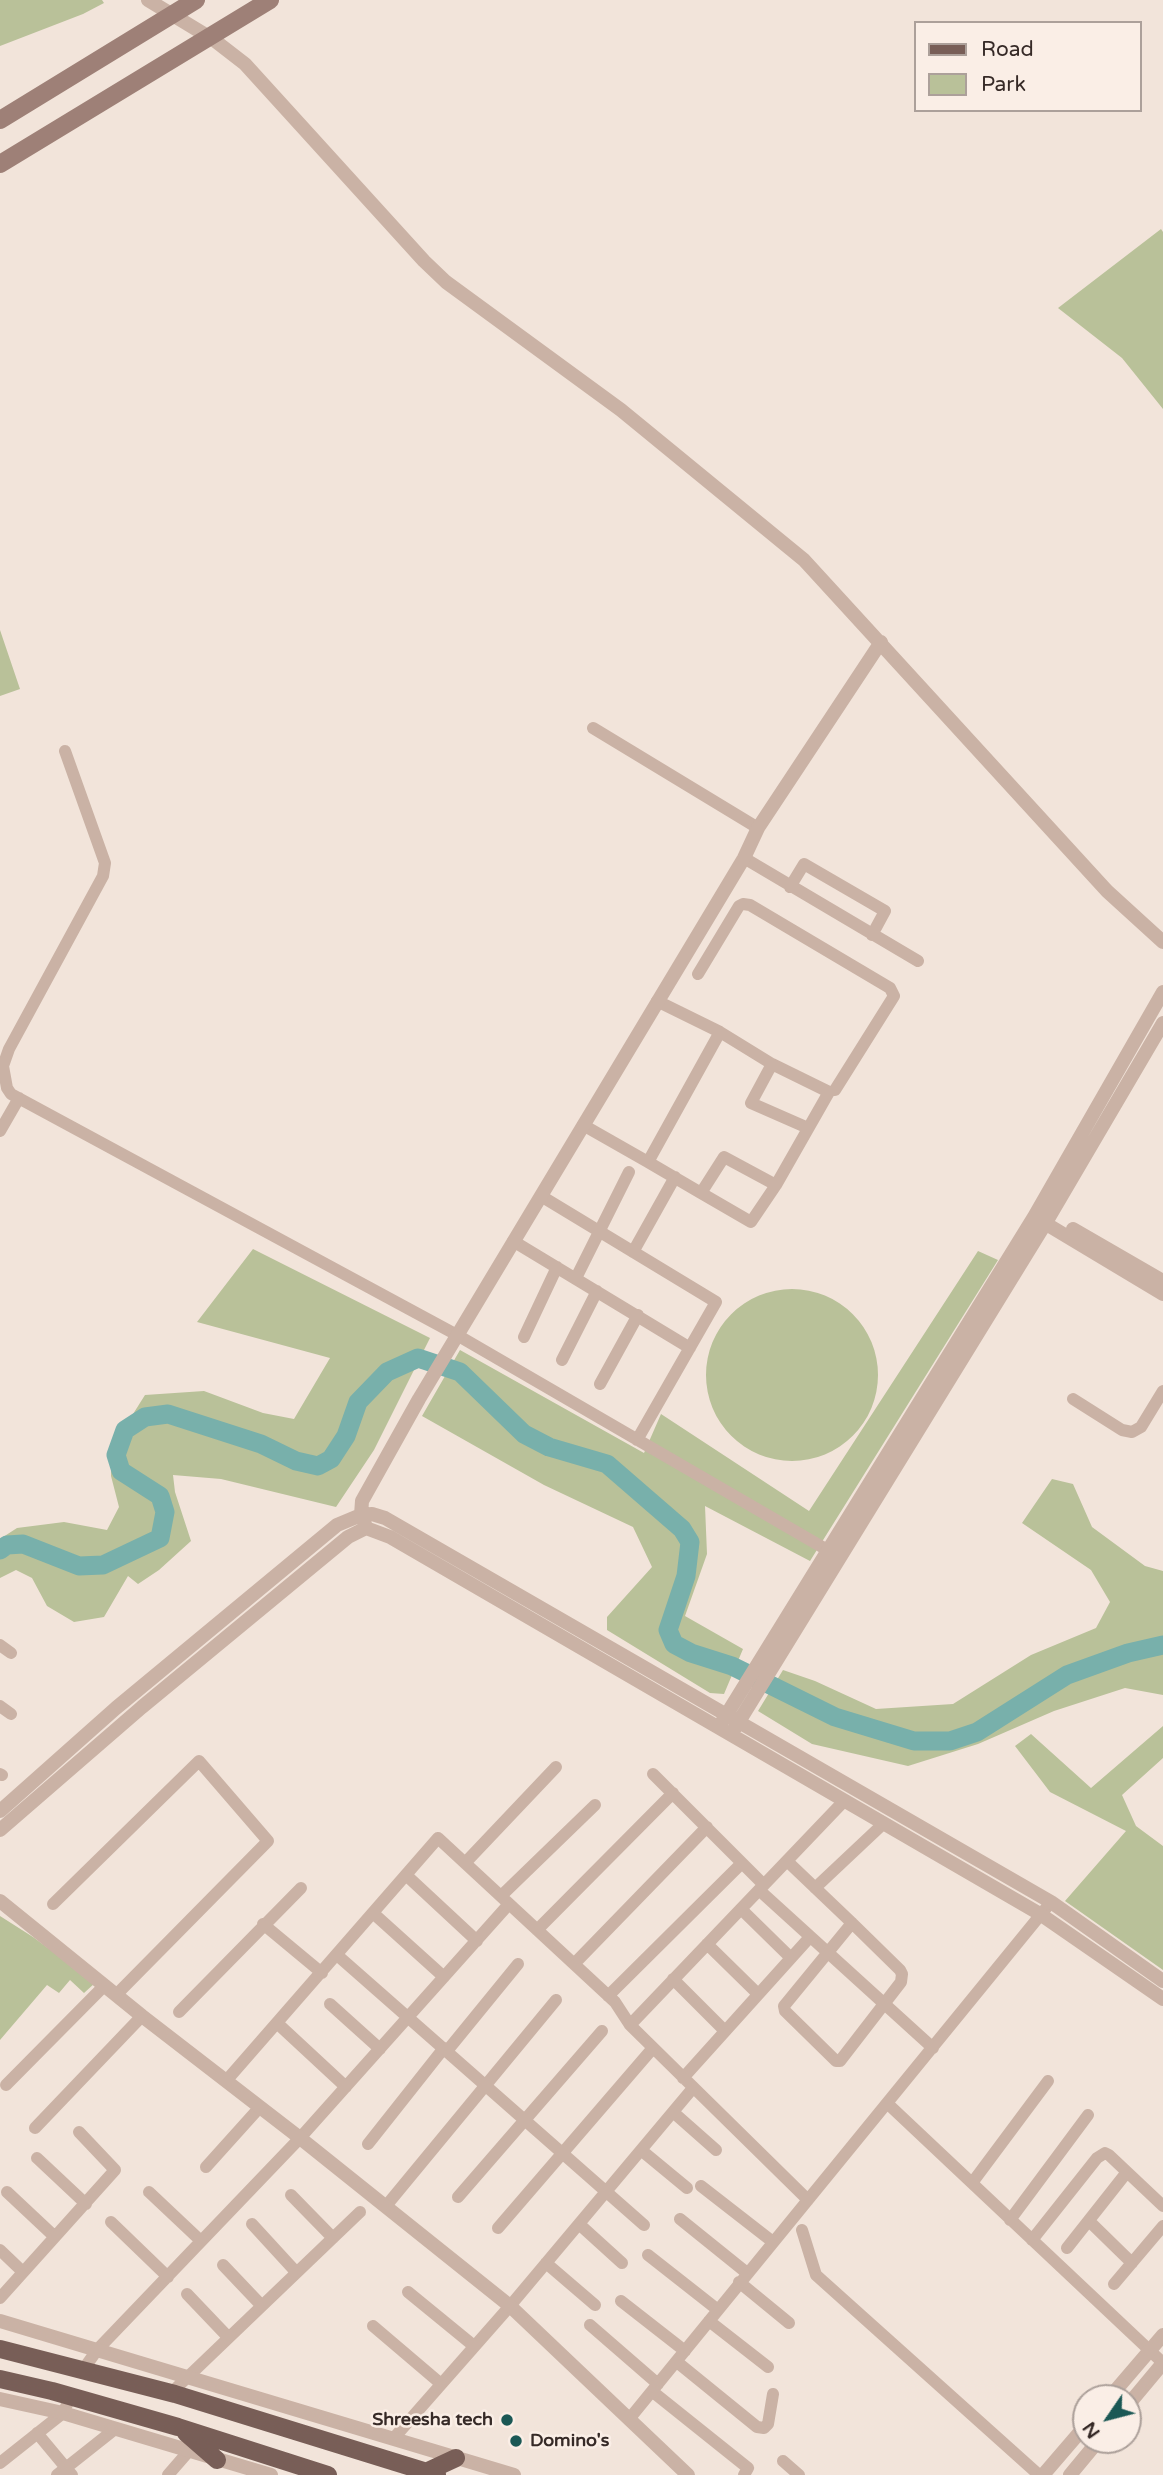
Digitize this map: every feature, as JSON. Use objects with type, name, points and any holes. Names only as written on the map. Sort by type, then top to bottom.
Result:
[{"type":"main road","points":[[0,120],[196,0]]},
{"type":"main road","points":[[0,164],[270,0]]},
{"type":"main road","points":[[0,2349],[171,2393],[432,2473],[456,2458]]},
{"type":"main road","points":[[0,2379],[178,2427],[328,2475]]},
{"type":"main road","points":[[178,2427],[218,2460]]},
{"type":"street","points":[[148,0],[207,36],[245,64],[446,282],[621,411],[804,560],[1107,891],[1163,942]]},
{"type":"street","points":[[364,1522],[362,1501],[453,1340],[744,858],[758,828],[881,642]]},
{"type":"street","points":[[593,728],[758,828]]},
{"type":"street","points":[[65,751],[105,863],[103,876],[9,1049],[3,1066],[7,1088],[11,1094],[637,1440],[833,1554]]},
{"type":"street","points":[[744,858],[918,961]]},
{"type":"street","points":[[790,887],[804,864],[885,911],[872,935]]},
{"type":"street","points":[[698,974],[739,906],[743,904],[750,905],[894,991],[894,996],[835,1090]]},
{"type":"street","points":[[694,940],[712,952]]},
{"type":"street","points":[[1042,1216],[1163,992]]},
{"type":"street","points":[[583,1125],[751,1222],[776,1185],[829,1091],[772,1064],[720,1032],[657,1001]]},
{"type":"street","points":[[725,1732],[1163,1023]]},
{"type":"street","points":[[648,1162],[720,1032]]},
{"type":"street","points":[[772,1064],[751,1103],[808,1128]]},
{"type":"street","points":[[0,1131],[19,1098]]},
{"type":"street","points":[[701,1193],[724,1157],[776,1185]]},
{"type":"street","points":[[576,1278],[629,1172]]},
{"type":"street","points":[[634,1252],[675,1177]]},
{"type":"street","points":[[541,1196],[716,1302],[637,1440]]},
{"type":"street","points":[[1042,1216],[1163,1283]]},
{"type":"street","points":[[513,1241],[690,1348]]},
{"type":"street","points":[[524,1338],[557,1267]]},
{"type":"street","points":[[562,1360],[597,1291]]},
{"type":"street","points":[[600,1384],[638,1315]]},
{"type":"street","points":[[1073,1399],[1122,1430],[1132,1432],[1141,1427],[1163,1391]]},
{"type":"street","points":[[0,1830],[372,1514],[385,1518],[1051,1902],[1163,1980]]},
{"type":"street","points":[[0,1811],[116,1707],[337,1525],[364,1522],[1040,1914],[1163,1999]]},
{"type":"street","points":[[0,1645],[11,1653]]},
{"type":"street","points":[[6,2085],[111,1990],[268,1840],[199,1761],[53,1904]]},
{"type":"street","points":[[465,1863],[556,1767]]},
{"type":"street","points":[[653,1774],[743,1863],[810,1937],[933,2048]]},
{"type":"street","points":[[537,1930],[673,1793]]},
{"type":"street","points":[[630,2025],[844,1801]]},
{"type":"street","points":[[83,2370],[97,2350],[300,2138],[477,1941],[505,1900],[595,1805]]},
{"type":"street","points":[[815,1888],[883,1824]]},
{"type":"street","points":[[574,1964],[707,1827]]},
{"type":"street","points":[[226,2081],[438,1838],[608,1996],[630,2025],[808,2200]]},
{"type":"street","points":[[787,1861],[852,1923],[902,1974],[901,1982],[840,2060],[834,2060],[784,2008],[852,1923]]},
{"type":"street","points":[[608,1996],[743,1863]]},
{"type":"street","points":[[406,1875],[477,1941]]},
{"type":"street","points":[[179,2012],[301,1888]]},
{"type":"street","points":[[0,1901],[510,2306],[688,2475]]},
{"type":"street","points":[[630,2418],[1051,1902]]},
{"type":"street","points":[[741,1909],[791,1958]]},
{"type":"street","points":[[373,1913],[444,1977]]},
{"type":"street","points":[[263,1924],[321,1973]]},
{"type":"street","points":[[683,2078],[810,1937]]},
{"type":"street","points":[[707,1944],[758,1994]]},
{"type":"street","points":[[337,1955],[644,2225]]},
{"type":"street","points":[[368,2144],[518,1964]]},
{"type":"street","points":[[673,1979],[725,2031]]},
{"type":"street","points":[[386,2206],[556,2000]]},
{"type":"street","points":[[330,2004],[380,2049]]},
{"type":"street","points":[[35,2129],[142,2016]]},
{"type":"street","points":[[277,2023],[346,2087]]},
{"type":"street","points":[[458,2197],[602,2031]]},
{"type":"street","points":[[498,2228],[653,2048]]},
{"type":"street","points":[[972,2183],[1048,2081]]},
{"type":"street","points":[[393,2439],[547,2263],[694,2088]]},
{"type":"street","points":[[888,2104],[1163,2363],[1142,2388]]},
{"type":"street","points":[[206,2167],[260,2107]]},
{"type":"street","points":[[673,2112],[716,2150]]},
{"type":"street","points":[[1010,2220],[1088,2115]]},
{"type":"street","points":[[0,2298],[115,2170],[79,2132]]},
{"type":"street","points":[[641,2150],[687,2188]]},
{"type":"street","points":[[1032,2240],[1105,2153],[1163,2206]]},
{"type":"street","points":[[37,2158],[86,2204]]},
{"type":"street","points":[[1067,2248],[1127,2172]]},
{"type":"street","points":[[701,2186],[773,2242]]},
{"type":"street","points":[[7,2192],[55,2236]]},
{"type":"street","points":[[149,2192],[201,2241]]},
{"type":"street","points":[[291,2195],[333,2238]]},
{"type":"street","points":[[171,2393],[360,2212]]},
{"type":"street","points":[[680,2219],[789,2323]]},
{"type":"street","points":[[1089,2221],[1132,2263]]},
{"type":"street","points":[[111,2222],[168,2277]]},
{"type":"street","points":[[252,2224],[296,2272]]},
{"type":"street","points":[[579,2224],[622,2263]]},
{"type":"street","points":[[1114,2284],[1163,2226]]},
{"type":"street","points":[[802,2230],[816,2275],[1041,2475],[1072,2441]]},
{"type":"street","points":[[0,2250],[23,2272]]},
{"type":"street","points":[[648,2255],[718,2310]]},
{"type":"street","points":[[547,2263],[595,2305]]},
{"type":"street","points":[[223,2265],[261,2305]]},
{"type":"street","points":[[408,2292],[474,2346]]},
{"type":"street","points":[[187,2294],[228,2337]]},
{"type":"street","points":[[621,2301],[685,2351]]},
{"type":"street","points":[[0,2321],[514,2475]]},
{"type":"street","points":[[709,2322],[768,2367]]},
{"type":"street","points":[[590,2325],[655,2388],[748,2468],[744,2475]]},
{"type":"street","points":[[373,2326],[440,2383]]},
{"type":"street","points":[[1121,2384],[1163,2335]]},
{"type":"street","points":[[677,2362],[757,2427],[764,2428],[768,2424],[773,2394]]},
{"type":"street","points":[[8,2475],[0,2464],[63,2413],[71,2396]]},
{"type":"street","points":[[0,2399],[63,2413],[271,2475]]},
{"type":"street","points":[[37,2433],[65,2472],[115,2429]]},
{"type":"street","points":[[168,2475],[188,2452]]},
{"type":"street","points":[[1070,2475],[1087,2454]]},
{"type":"street","points":[[783,2462],[799,2475]]},
{"type":"green space","points":[[0,0],[102,0],[104,3],[83,14],[0,46]]},
{"type":"green space","points":[[1161,229],[1163,409],[1122,358],[1058,308]]},
{"type":"green space","points":[[0,630],[20,689],[0,696]]},
{"type":"green space","points":[[253,1249],[430,1338],[374,1450],[336,1507],[221,1479],[173,1475],[175,1492],[191,1541],[159,1570],[138,1584],[128,1576],[104,1617],[74,1622],[47,1606],[32,1578],[16,1570],[0,1578],[0,1539],[17,1528],[64,1522],[107,1530],[119,1507],[111,1476],[111,1449],[145,1395],[204,1391],[263,1413],[294,1419],[330,1358],[197,1322]]},
{"type":"green space","points":[[978,1251],[998,1260],[810,1561],[705,1506],[707,1554],[685,1616],[743,1649],[724,1694],[710,1693],[607,1630],[607,1617],[652,1567],[633,1527],[544,1485],[422,1416],[460,1350],[644,1453],[661,1414],[809,1511]]},
{"type":"green space","points":[[792,1289],[825,1295],[853,1314],[872,1342],[878,1375],[872,1408],[853,1436],[825,1455],[792,1461],[759,1455],[731,1436],[712,1408],[706,1375],[712,1342],[731,1314],[759,1295]]},
{"type":"green space","points":[[1052,1479],[1073,1484],[1092,1527],[1145,1566],[1163,1571],[1163,1695],[1125,1688],[1054,1711],[978,1744],[908,1766],[812,1744],[758,1711],[783,1670],[815,1681],[876,1709],[953,1704],[1031,1655],[1096,1628],[1110,1602],[1091,1570],[1022,1523]]},
{"type":"green space","points":[[1163,1726],[1163,1758],[1122,1795],[1136,1826],[1163,1846],[1163,1970],[1065,1901],[1126,1831],[1050,1792],[1015,1746],[1031,1734],[1091,1788]]},
{"type":"green space","points":[[0,1916],[95,1983],[84,1993],[70,1980],[59,1993],[47,1985],[0,2040]]},
{"type":"waterway","points":[[0,1550],[7,1545],[23,1544],[79,1566],[103,1565],[160,1538],[165,1512],[160,1496],[121,1471],[116,1455],[125,1430],[145,1417],[168,1414],[261,1444],[296,1461],[318,1466],[331,1459],[346,1436],[358,1402],[387,1372],[418,1358],[460,1372],[524,1434],[549,1447],[607,1464],[682,1529],[690,1542],[686,1576],[668,1630],[674,1644],[691,1653],[732,1666],[835,1717],[914,1741],[950,1741],[977,1732],[1067,1675],[1128,1653],[1163,1645]]},
{"type":"place","name":"Shreesha tech","points":[[507,2420]]},
{"type":"place","name":"Domino's","points":[[516,2441]]}]
